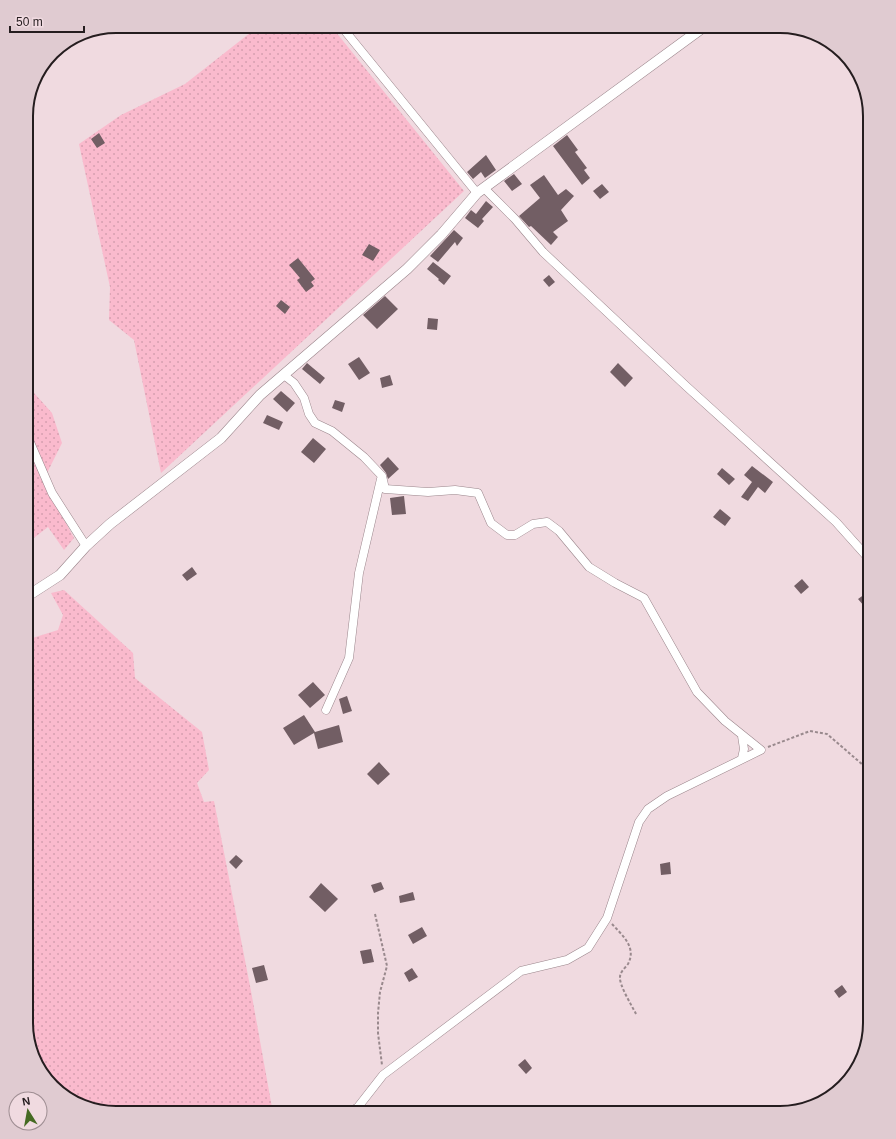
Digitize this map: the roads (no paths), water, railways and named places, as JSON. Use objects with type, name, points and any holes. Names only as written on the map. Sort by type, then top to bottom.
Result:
[{"type":"street","points":[[347,33],[481,190],[515,219],[543,252],[686,386],[836,522],[863,552]]},
{"type":"street","points":[[33,592],[60,575],[86,546],[110,524],[221,438],[260,395],[407,269],[441,235],[481,190],[695,33]]},
{"type":"street","points":[[284,375],[294,383],[304,398],[309,414],[315,423],[332,431],[349,444],[382,476],[385,489],[428,492],[455,490],[478,493],[491,523],[506,535],[514,535],[533,524],[547,522],[559,531],[589,567],[644,598],[697,692],[725,721],[761,750],[667,796],[648,808],[639,822],[607,918],[588,948],[567,960],[521,970],[383,1074],[359,1106]]},
{"type":"street","points":[[33,449],[52,493],[86,546]]},
{"type":"street","points":[[326,710],[349,658],[359,573],[382,476]]},
{"type":"street","points":[[742,736],[744,749],[742,758]]}]
